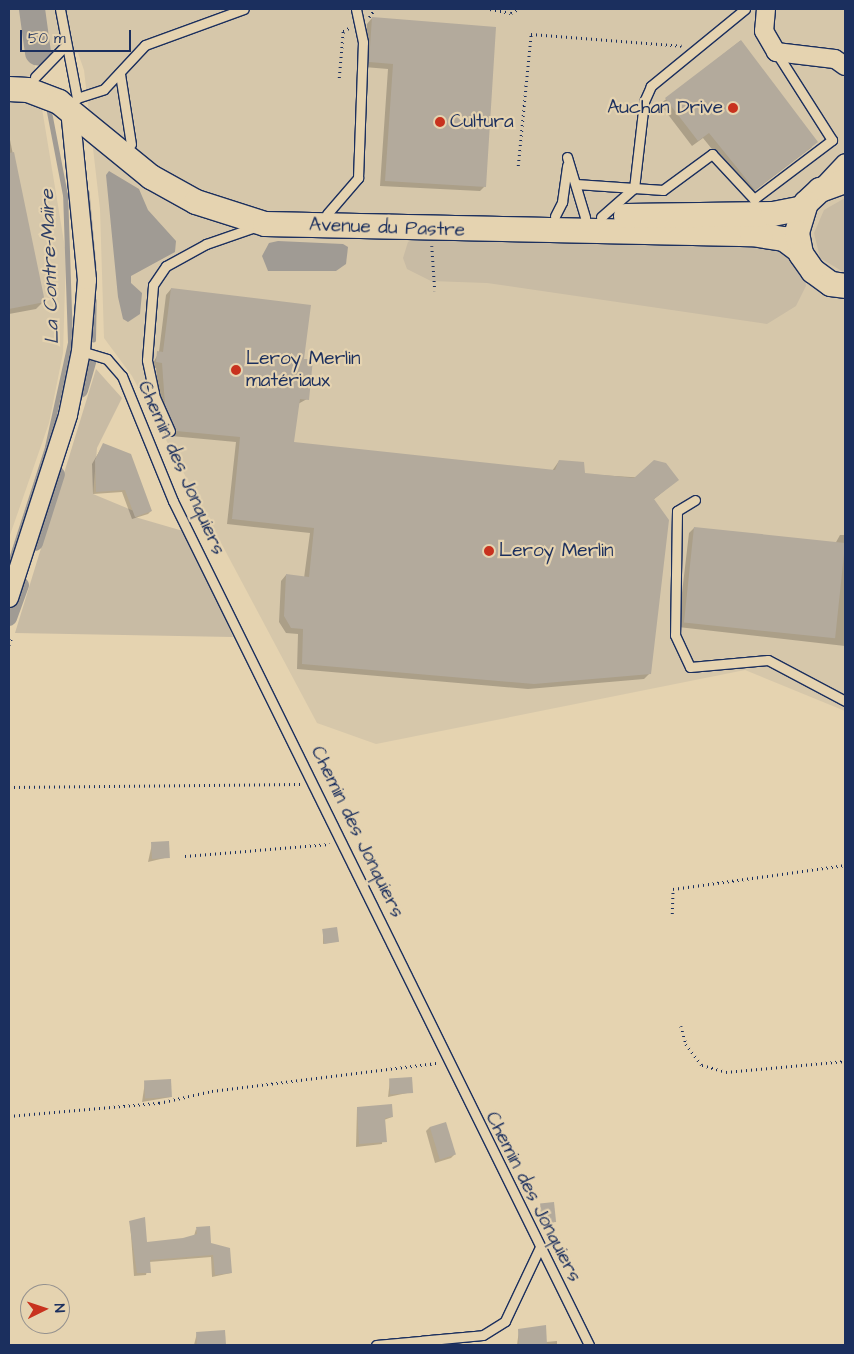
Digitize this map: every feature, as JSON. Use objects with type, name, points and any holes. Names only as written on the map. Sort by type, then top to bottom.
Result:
[{"type":"street","points":[[766,9],[764,31],[776,52],[842,61]]},
{"type":"street","name":"Avenue du Pastre","points":[[9,75],[35,78],[178,177],[212,194],[275,210],[327,214],[593,217],[773,214],[803,208]]},
{"type":"street","name":"Avenue du Pastre","points":[[9,89],[74,104],[150,177],[196,202],[265,224],[430,230],[752,234],[784,239],[800,251]]},
{"type":"street","points":[[9,598],[68,415],[82,351],[87,280],[74,104]]},
{"type":"street","points":[[845,163],[803,208],[797,234],[800,251],[818,276],[845,286]]},
{"type":"street","points":[[820,190],[845,181]]},
{"type":"lane","points":[[60,9],[74,104],[104,88],[120,74],[145,45],[225,11],[244,9]]},
{"type":"lane","points":[[327,214],[358,178],[363,52],[361,16],[356,9]]},
{"type":"lane","points":[[555,216],[566,184],[567,157],[576,184],[593,217],[634,188],[644,102],[651,86],[694,47],[745,9]]},
{"type":"lane","points":[[35,78],[66,45]]},
{"type":"lane","points":[[576,184],[663,190],[712,154],[754,199],[832,140],[776,52]]},
{"type":"lane","points":[[120,74],[131,144]]},
{"type":"lane","points":[[170,431],[155,398],[147,360],[153,285],[166,266],[198,248],[265,224]]},
{"type":"lane","name":"Chemin des Jonquiers","points":[[82,351],[107,359],[122,376],[173,500],[317,784],[449,1062],[589,1345]]},
{"type":"lane","points":[[695,500],[677,511],[674,635],[690,667],[768,660],[845,701]]},
{"type":"lane","points":[[376,1345],[483,1335],[505,1321],[540,1247]]},
{"type":"path","points":[[490,9],[511,13],[518,9]]},
{"type":"path","points":[[518,166],[531,34],[694,47]]},
{"type":"path","points":[[430,230],[435,291]]},
{"type":"path","points":[[9,645],[11,639]]},
{"type":"path","points":[[9,787],[317,784]]},
{"type":"path","points":[[184,856],[345,843]]},
{"type":"path","points":[[672,914],[673,889],[845,865]]},
{"type":"path","points":[[681,1026],[686,1044],[702,1064],[726,1072],[845,1061]]},
{"type":"path","points":[[9,1116],[159,1103],[212,1091],[449,1062]]},
{"type":"shaded area","points":[[9,9],[845,9],[845,711],[745,670],[376,744],[317,723],[132,376],[104,338],[100,209],[84,70],[78,53],[34,60],[66,254],[63,353],[49,423],[9,538]]},
{"type":"shaded area","points":[[109,171],[139,189],[148,210],[176,241],[175,252],[131,276],[131,283],[142,293],[140,314],[128,322],[123,319],[118,297],[106,175]]},
{"type":"shaded area","points":[[845,198],[845,273],[820,258],[814,233],[824,210]]},
{"type":"shaded area","points":[[423,234],[720,242],[800,251],[806,286],[796,306],[767,324],[487,283],[431,281],[407,269],[403,258],[408,242]]},
{"type":"shaded area","points":[[278,241],[343,244],[348,247],[346,264],[336,271],[268,271],[262,256],[269,243]]},
{"type":"shaded area","points":[[96,369],[122,398],[97,448],[93,494],[134,511],[135,517],[190,533],[233,637],[15,633]]},
{"type":"building","name":"Cultura","points":[[372,17],[496,27],[486,187],[385,181],[393,64],[369,62]]},
{"type":"building","name":"Auchan Drive","points":[[741,40],[818,142],[755,190],[709,133],[698,141],[665,98]]},
{"type":"building","points":[[14,152],[45,302],[9,309],[9,153]]},
{"type":"building","name":"Leroy Merlin","points":[[171,288],[311,305],[304,359],[313,359],[309,400],[300,399],[294,442],[555,470],[559,460],[584,462],[585,473],[634,478],[654,460],[666,463],[679,480],[654,499],[669,520],[651,674],[534,684],[302,664],[303,629],[291,628],[284,616],[286,574],[309,577],[314,528],[232,519],[240,437],[176,431],[165,405],[162,363],[156,362],[157,351],[163,352]]},
{"type":"building","points":[[103,443],[131,454],[152,511],[135,517],[125,490],[96,492],[95,460]]},
{"type":"building","points":[[694,527],[845,543],[835,638],[684,622]]},
{"type":"building","points":[[169,841],[170,858],[152,859],[151,842]]},
{"type":"building","points":[[337,927],[339,942],[324,944],[322,929]]},
{"type":"building","points":[[412,1077],[413,1093],[390,1095],[389,1079]]},
{"type":"building","points":[[171,1079],[172,1097],[145,1098],[144,1080]]},
{"type":"building","points":[[392,1104],[393,1117],[385,1118],[387,1142],[359,1144],[357,1107]]},
{"type":"building","points":[[446,1122],[456,1155],[440,1159],[430,1127]]},
{"type":"building","points":[[554,1202],[556,1222],[542,1223],[540,1203]]},
{"type":"building","points":[[145,1217],[147,1242],[183,1238],[197,1234],[196,1227],[210,1226],[211,1243],[230,1248],[232,1273],[215,1275],[213,1255],[150,1260],[151,1273],[137,1273],[129,1221]]},
{"type":"building","points":[[546,1325],[547,1345],[519,1345],[518,1329]]},
{"type":"building","points":[[225,1330],[226,1345],[197,1345],[196,1332]]},
{"type":"waterway","points":[[32,9],[38,53]]},
{"type":"waterway","name":"La Contre-Maïre","points":[[9,565],[47,447],[70,342],[65,195],[49,112]]},
{"type":"waterway","points":[[87,192],[94,268]]},
{"type":"waterway","points":[[93,340],[94,301]]},
{"type":"waterway","points":[[80,390],[89,359]]},
{"type":"waterway","points":[[35,543],[57,474]]},
{"type":"waterway","points":[[9,618],[21,585]]},
{"type":"place","name":"Auchan Drive","points":[[733,108]]},
{"type":"place","name":"Cultura","points":[[440,122]]},
{"type":"place","name":"Leroy Merlin matériaux","points":[[236,370]]},
{"type":"place","name":"Leroy Merlin","points":[[489,551]]}]
